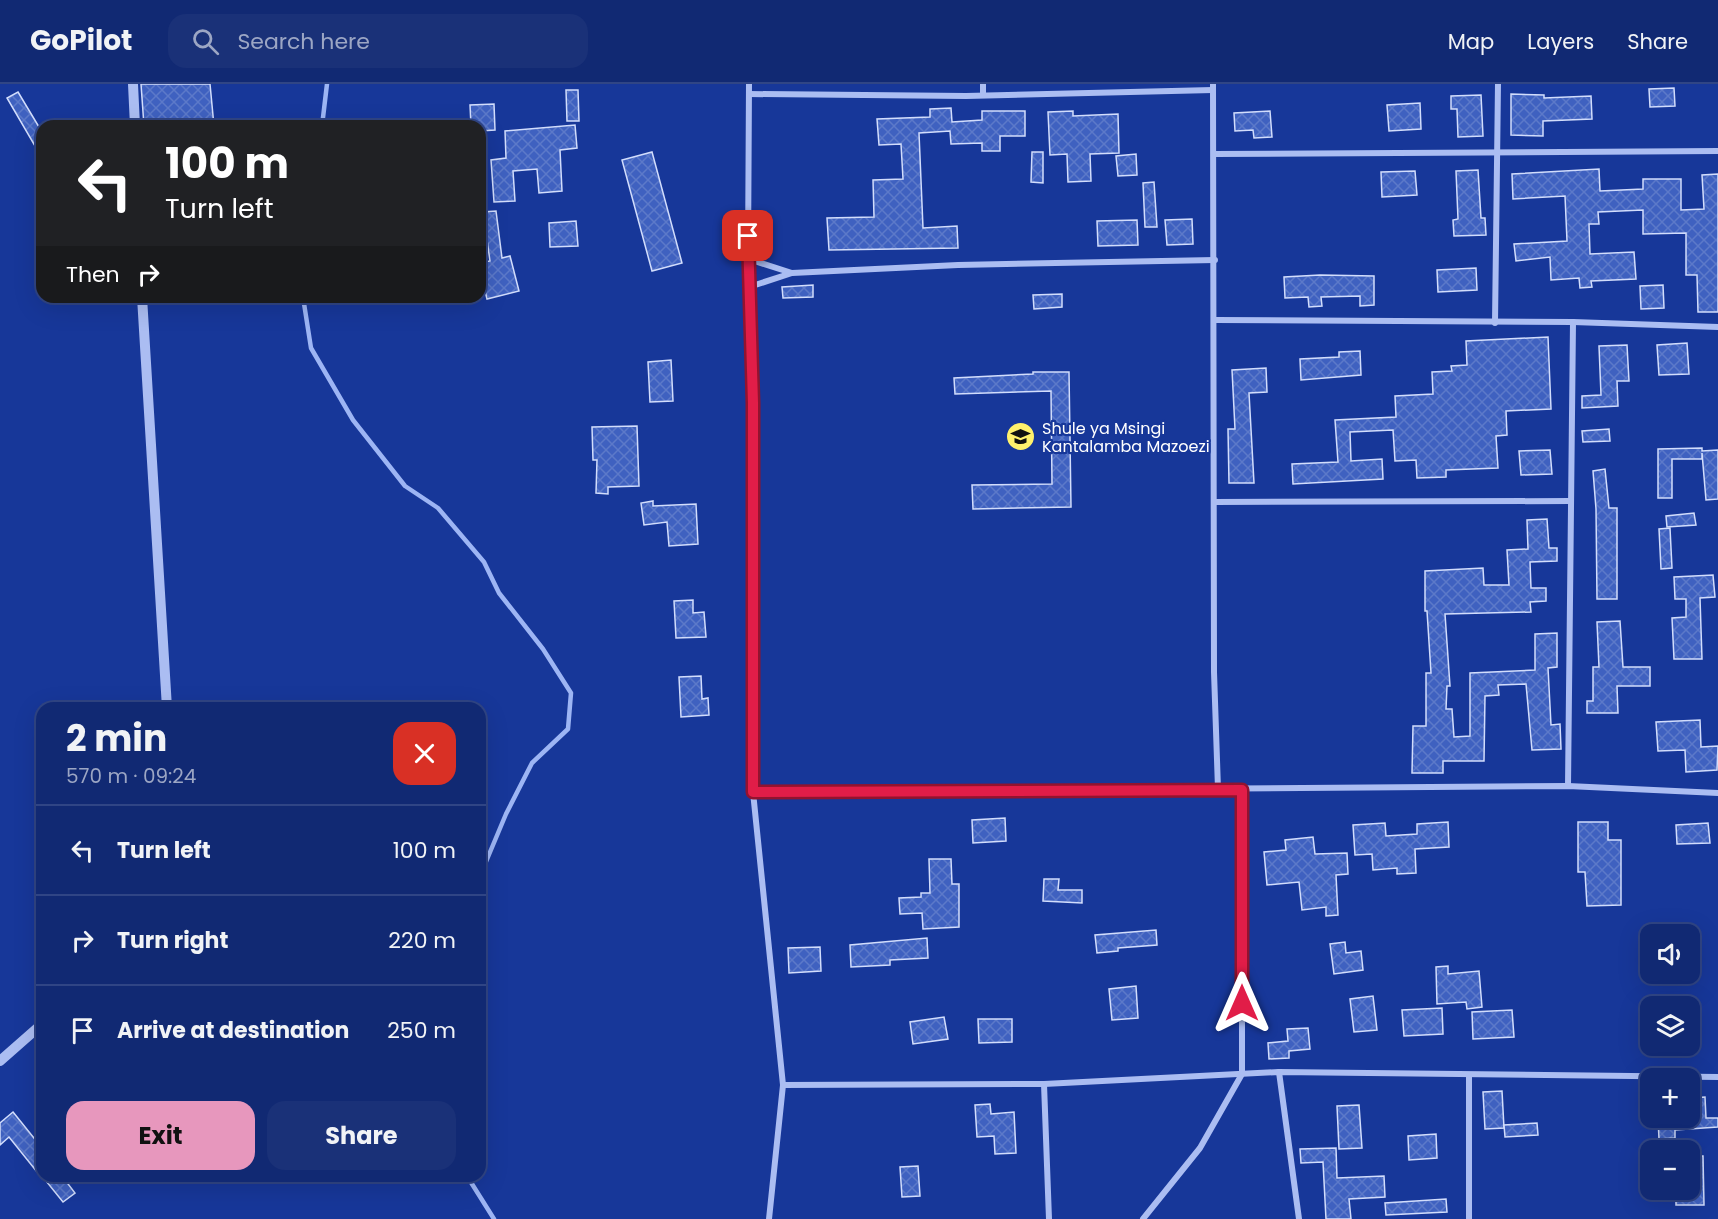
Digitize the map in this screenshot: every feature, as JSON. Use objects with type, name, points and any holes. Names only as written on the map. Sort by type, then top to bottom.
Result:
[{"type":"street","points":[[133,84],[135,120]]},
{"type":"street","points":[[748,84],[748,259],[753,403],[753,792],[783,1085],[769,1219]]},
{"type":"street","points":[[983,84],[983,95]]},
{"type":"street","points":[[1495,323],[1498,84]]},
{"type":"street","points":[[749,94],[983,95],[1213,87],[1216,320],[1214,672],[1218,789]]},
{"type":"street","points":[[1215,154],[1718,151]]},
{"type":"street","points":[[748,259],[792,273]]},
{"type":"street","points":[[749,287],[792,273],[958,265],[1215,260]]},
{"type":"street","points":[[142,303],[167,702]]},
{"type":"street","points":[[1216,320],[1573,322],[1718,327]]},
{"type":"street","points":[[1568,786],[1573,322]]},
{"type":"street","points":[[1215,502],[1570,501]]},
{"type":"street","points":[[753,792],[1568,786],[1718,793]]},
{"type":"street","points":[[1143,1219],[1200,1148],[1242,1074],[1242,790]]},
{"type":"street","points":[[0,1061],[36,1029]]},
{"type":"street","points":[[783,1085],[1044,1084],[1280,1072],[1718,1077]]},
{"type":"street","points":[[1280,1072],[1299,1219]]},
{"type":"street","points":[[1468,1219],[1469,1075]]},
{"type":"street","points":[[1044,1084],[1049,1219]]},
{"type":"building","points":[[141,84],[210,84],[213,120],[144,120]]},
{"type":"building","points":[[1674,88],[1675,106],[1650,107],[1649,89]]},
{"type":"building","points":[[566,90],[578,90],[579,121],[567,121]]},
{"type":"building","points":[[18,92],[36,122],[36,148],[7,98]]},
{"type":"building","points":[[1511,94],[1544,95],[1544,98],[1591,96],[1592,119],[1543,121],[1543,136],[1511,135]]},
{"type":"building","points":[[1481,95],[1483,136],[1458,137],[1457,109],[1451,109],[1451,96]]},
{"type":"building","points":[[1420,103],[1421,129],[1389,131],[1387,105]]},
{"type":"building","points":[[494,104],[495,130],[486,131],[486,120],[471,120],[470,105]]},
{"type":"building","points":[[951,108],[952,122],[982,120],[982,111],[1025,111],[1025,136],[1000,136],[1000,151],[982,151],[982,143],[951,144],[950,131],[919,133],[923,228],[957,226],[958,248],[829,250],[827,218],[874,217],[873,180],[903,179],[901,144],[879,145],[877,119],[930,117],[930,109]]},
{"type":"building","points":[[1073,111],[1073,116],[1118,114],[1119,153],[1090,154],[1091,181],[1068,182],[1067,154],[1050,155],[1048,112]]},
{"type":"building","points":[[1270,111],[1272,137],[1254,138],[1253,130],[1235,131],[1234,113]]},
{"type":"building","points":[[575,125],[577,148],[560,150],[562,191],[539,193],[537,169],[513,171],[515,201],[494,202],[491,160],[506,158],[505,131]]},
{"type":"building","points":[[652,152],[682,263],[652,271],[622,160]]},
{"type":"building","points":[[1032,152],[1043,152],[1043,183],[1031,182]]},
{"type":"building","points":[[1136,154],[1137,175],[1118,176],[1116,156]]},
{"type":"building","points":[[1599,169],[1600,191],[1643,189],[1643,179],[1681,179],[1681,210],[1704,209],[1702,175],[1718,174],[1718,312],[1698,312],[1697,275],[1686,275],[1686,233],[1643,234],[1643,210],[1598,212],[1599,224],[1589,224],[1590,254],[1634,252],[1636,279],[1591,281],[1592,287],[1580,288],[1579,278],[1551,280],[1550,257],[1516,261],[1514,244],[1567,241],[1565,196],[1513,199],[1512,174]]},
{"type":"building","points":[[1478,170],[1481,218],[1485,218],[1486,235],[1454,236],[1453,220],[1458,219],[1456,171]]},
{"type":"building","points":[[1415,171],[1417,195],[1382,197],[1381,172]]},
{"type":"building","points":[[1154,182],[1157,227],[1145,227],[1143,183]]},
{"type":"building","points":[[496,211],[502,258],[510,256],[519,291],[487,299],[486,262],[490,261],[486,212]]},
{"type":"building","points":[[1192,219],[1193,244],[1167,245],[1165,220]]},
{"type":"building","points":[[1137,220],[1138,245],[1098,246],[1097,221]]},
{"type":"building","points":[[576,221],[578,246],[550,247],[549,223]]},
{"type":"building","points":[[1476,268],[1477,290],[1438,292],[1437,270]]},
{"type":"building","points":[[1374,276],[1374,305],[1360,306],[1360,296],[1321,297],[1322,306],[1309,307],[1308,297],[1285,298],[1284,277]]},
{"type":"building","points":[[813,285],[813,297],[783,298],[782,287]]},
{"type":"building","points":[[1663,285],[1664,308],[1641,309],[1640,286]]},
{"type":"building","points":[[1062,294],[1062,307],[1034,309],[1033,295]]},
{"type":"building","points":[[1548,337],[1551,409],[1506,411],[1507,435],[1496,436],[1498,468],[1446,470],[1446,477],[1417,478],[1416,460],[1395,461],[1393,430],[1350,432],[1351,461],[1382,459],[1383,479],[1293,484],[1292,464],[1338,462],[1335,420],[1396,417],[1395,396],[1433,394],[1432,372],[1452,371],[1451,366],[1467,365],[1466,341]]},
{"type":"building","points":[[1687,343],[1689,374],[1659,375],[1657,345]]},
{"type":"building","points":[[1627,345],[1629,381],[1617,381],[1618,406],[1582,408],[1582,396],[1601,395],[1599,346]]},
{"type":"building","points":[[1360,351],[1361,375],[1301,380],[1300,359],[1339,357],[1339,352]]},
{"type":"building","points":[[671,360],[673,401],[650,402],[648,362]]},
{"type":"building","points":[[1266,368],[1267,392],[1249,393],[1254,483],[1229,483],[1228,429],[1235,429],[1232,370]]},
{"type":"building","points":[[1033,372],[1069,372],[1071,507],[973,509],[972,485],[1052,484],[1051,391],[955,394],[954,378],[1033,374]]},
{"type":"building","points":[[637,426],[639,486],[608,487],[608,494],[596,493],[597,460],[593,460],[592,427]]},
{"type":"building","points":[[1609,429],[1610,441],[1583,442],[1582,431]]},
{"type":"building","points":[[1702,448],[1702,451],[1718,450],[1718,499],[1706,500],[1702,453],[1702,459],[1672,459],[1672,498],[1658,498],[1658,449]]},
{"type":"building","points":[[1550,450],[1552,474],[1521,475],[1519,451]]},
{"type":"building","points":[[1605,469],[1609,508],[1617,508],[1617,599],[1597,599],[1596,509],[1593,471]]},
{"type":"building","points":[[653,501],[653,506],[696,504],[698,544],[669,546],[667,522],[644,525],[641,503]]},
{"type":"building","points":[[1694,513],[1696,525],[1667,527],[1666,516]]},
{"type":"building","points":[[1547,519],[1549,548],[1557,548],[1557,561],[1530,562],[1531,588],[1546,588],[1546,601],[1530,602],[1531,612],[1445,614],[1450,686],[1447,686],[1446,709],[1452,709],[1454,737],[1470,736],[1470,673],[1535,670],[1535,634],[1557,633],[1557,667],[1548,668],[1551,725],[1560,724],[1561,749],[1532,750],[1526,684],[1498,685],[1499,695],[1485,696],[1484,761],[1443,761],[1443,773],[1412,773],[1413,726],[1426,726],[1426,673],[1431,673],[1427,611],[1425,611],[1425,571],[1483,568],[1484,585],[1509,585],[1507,550],[1528,549],[1527,520]]},
{"type":"building","points":[[1670,528],[1672,568],[1661,569],[1659,529]]},
{"type":"building","points":[[1713,575],[1715,597],[1700,598],[1702,659],[1674,659],[1672,618],[1686,617],[1686,599],[1675,599],[1674,577]]},
{"type":"building","points":[[693,600],[693,613],[704,612],[706,637],[676,638],[674,601]]},
{"type":"building","points":[[1620,621],[1623,667],[1650,667],[1650,686],[1617,686],[1618,713],[1587,713],[1587,701],[1593,701],[1593,667],[1599,667],[1597,622]]},
{"type":"building","points":[[701,676],[702,699],[708,698],[709,715],[681,717],[679,677]]},
{"type":"building","points":[[1700,720],[1701,747],[1718,746],[1717,770],[1686,772],[1685,750],[1658,751],[1656,722]]},
{"type":"building","points":[[1005,818],[1006,841],[973,843],[972,820]]},
{"type":"building","points":[[1448,822],[1449,847],[1415,849],[1416,873],[1397,874],[1397,868],[1373,870],[1372,854],[1355,855],[1353,825],[1385,823],[1386,836],[1417,834],[1417,824]]},
{"type":"building","points":[[1578,822],[1608,822],[1608,840],[1621,840],[1621,905],[1587,906],[1585,872],[1578,872]]},
{"type":"building","points":[[1708,823],[1710,843],[1677,844],[1676,825]]},
{"type":"building","points":[[1313,837],[1315,854],[1347,853],[1348,874],[1336,875],[1338,915],[1326,916],[1326,907],[1302,910],[1299,882],[1267,885],[1264,852],[1286,850],[1285,840]]},
{"type":"building","points":[[929,859],[951,859],[952,884],[959,884],[959,927],[923,929],[922,913],[900,914],[899,898],[921,897],[921,893],[930,893]]},
{"type":"building","points":[[1044,879],[1059,879],[1058,890],[1082,890],[1082,903],[1043,901]]},
{"type":"building","points":[[1156,930],[1157,945],[1118,948],[1118,951],[1097,953],[1095,935]]},
{"type":"building","points":[[927,938],[928,958],[890,960],[890,965],[851,967],[850,945]]},
{"type":"building","points":[[1345,942],[1346,953],[1361,951],[1363,970],[1334,974],[1330,944]]},
{"type":"building","points":[[820,947],[821,971],[789,973],[788,948]]},
{"type":"building","points":[[1448,966],[1448,974],[1479,971],[1482,1007],[1467,1009],[1466,1002],[1437,1004],[1436,967]]},
{"type":"building","points":[[1136,986],[1138,1018],[1112,1020],[1109,989]]},
{"type":"building","points":[[1373,996],[1377,1030],[1354,1032],[1350,999]]},
{"type":"building","points":[[1442,1008],[1443,1034],[1404,1036],[1402,1010]]},
{"type":"building","points":[[1512,1010],[1514,1037],[1473,1039],[1472,1012]]},
{"type":"building","points":[[944,1017],[948,1039],[913,1044],[910,1022]]},
{"type":"building","points":[[978,1019],[1012,1019],[1012,1042],[979,1043]]},
{"type":"building","points":[[1308,1028],[1310,1049],[1289,1051],[1289,1058],[1269,1059],[1268,1043],[1288,1041],[1287,1029]]},
{"type":"building","points":[[1502,1091],[1504,1128],[1485,1129],[1483,1092]]},
{"type":"building","points":[[1700,1097],[1705,1097],[1706,1118],[1718,1118],[1718,1127],[1675,1130],[1675,1138],[1659,1139],[1658,1128],[1700,1128]]},
{"type":"building","points":[[990,1104],[991,1114],[1014,1112],[1016,1153],[995,1154],[994,1136],[977,1137],[975,1105]]},
{"type":"building","points":[[1359,1105],[1362,1148],[1339,1149],[1337,1106]]},
{"type":"building","points":[[13,1112],[36,1141],[36,1171],[9,1137],[0,1145],[0,1123]]},
{"type":"building","points":[[1537,1123],[1538,1135],[1505,1137],[1504,1125]]},
{"type":"building","points":[[1436,1134],[1437,1158],[1409,1160],[1408,1136]]},
{"type":"building","points":[[1336,1148],[1337,1178],[1384,1176],[1385,1197],[1349,1199],[1351,1219],[1326,1219],[1323,1162],[1301,1163],[1300,1149]]},
{"type":"building","points":[[1700,1156],[1703,1156],[1704,1205],[1676,1205],[1676,1200],[1700,1200]]},
{"type":"building","points":[[918,1166],[920,1196],[902,1197],[900,1167]]},
{"type":"building","points":[[47,1182],[67,1182],[75,1193],[63,1202]]},
{"type":"building","points":[[1446,1199],[1447,1212],[1386,1215],[1385,1203]]},
{"type":"waterway","points":[[323,120],[327,84]]},
{"type":"waterway","points":[[304,303],[311,348],[353,420],[405,486],[438,508],[484,562],[499,593],[543,649],[571,693],[568,729],[532,763],[506,814],[486,862]]},
{"type":"waterway","points":[[471,1182],[494,1219]]},
{"type":"place","name":"Shule ya Msingi Kantalamba Mazoezi","points":[[1021,437]]},
{"type":"route","points":[[748,236],[753,403],[753,792],[1242,790],[1242,1003]]}]
